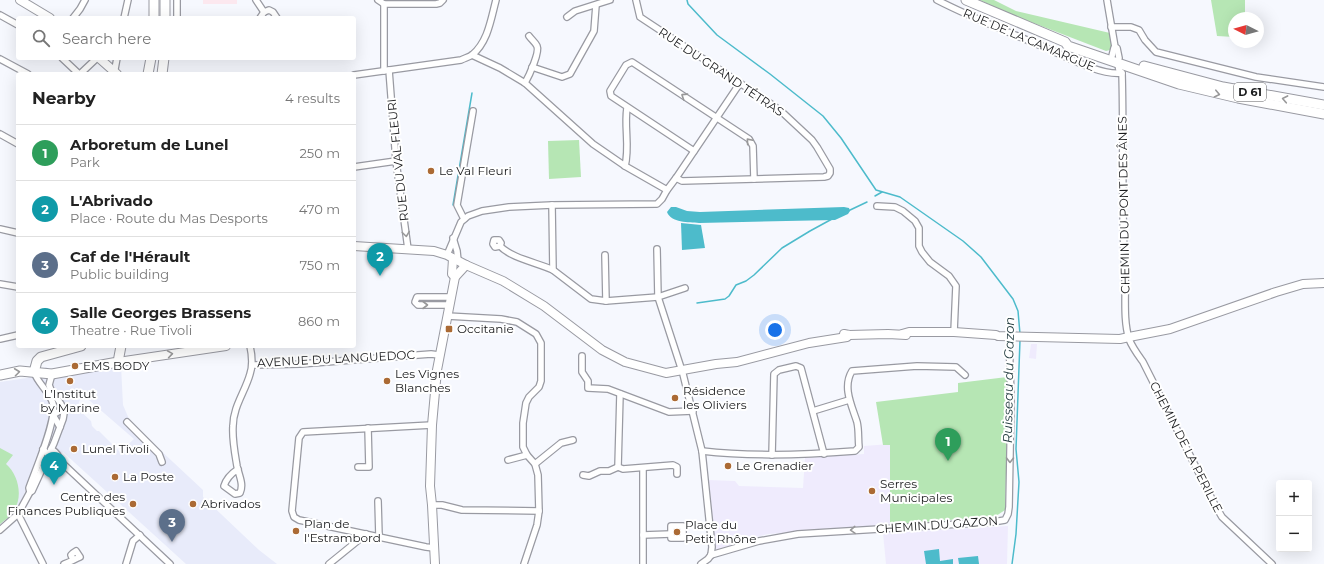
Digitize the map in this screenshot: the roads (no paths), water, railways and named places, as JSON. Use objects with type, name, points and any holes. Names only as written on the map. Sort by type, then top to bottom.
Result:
[{"type":"main road","points":[[154,0],[154,16]]},
{"type":"main road","points":[[165,0],[165,16]]},
{"type":"main road","name":"D 61","points":[[966,0],[1064,42],[1068,41],[1173,83],[1214,93],[1324,114]]},
{"type":"main road","points":[[148,72],[151,60]]},
{"type":"main road","points":[[162,72],[164,60]]},
{"type":"main road","name":"D 61","points":[[1119,61],[1223,87],[1324,105]]},
{"type":"main road","points":[[34,372],[37,361],[41,357],[70,348]]},
{"type":"main road","points":[[0,375],[20,371],[52,374],[118,362],[121,348]]},
{"type":"street","points":[[75,16],[85,0]]},
{"type":"street","points":[[124,16],[128,0]]},
{"type":"street","points":[[177,0],[177,16]]},
{"type":"street","points":[[256,0],[264,12]]},
{"type":"street","points":[[378,0],[384,4],[436,4],[443,0]]},
{"type":"street","points":[[356,75],[461,60],[472,55],[482,45],[490,26],[496,0]]},
{"type":"street","points":[[568,17],[575,11],[610,0]]},
{"type":"street","name":"RUE DU GRAND TÉTRAS","points":[[636,0],[640,17],[777,108],[804,132],[817,147],[830,169],[828,176],[824,177],[682,181],[676,178]]},
{"type":"street","name":"RUE DE LA CAMARGUE","points":[[937,0],[960,12],[1090,67],[1114,73],[1119,61]]},
{"type":"street","name":"CHEMIN DU PONT DES ÂNES","points":[[1107,0],[1111,27],[1119,61],[1123,119],[1122,228],[1126,320],[1129,337]]},
{"type":"street","points":[[25,1],[47,16]]},
{"type":"street","name":"RUE DU VAL FLEURI","points":[[384,4],[387,71],[396,160],[408,249]]},
{"type":"street","points":[[532,67],[562,77],[570,74],[594,31],[596,5]]},
{"type":"street","points":[[261,16],[264,12],[271,11],[275,13],[276,16]]},
{"type":"street","points":[[0,15],[16,24]]},
{"type":"street","points":[[1111,27],[1132,27],[1139,30],[1145,40],[1156,52],[1256,77],[1324,87]]},
{"type":"street","points":[[525,83],[537,51],[537,46],[529,36]]},
{"type":"street","points":[[472,55],[500,68],[525,83],[593,144],[625,166],[667,190]]},
{"type":"street","points":[[0,59],[24,72]]},
{"type":"street","points":[[64,60],[78,72]]},
{"type":"street","points":[[82,72],[96,60]]},
{"type":"street","points":[[100,60],[114,72]]},
{"type":"street","points":[[115,72],[117,60]]},
{"type":"street","points":[[694,151],[611,96],[610,91],[626,65],[632,62],[749,139],[753,146],[754,179]]},
{"type":"street","points":[[454,277],[452,274],[456,260],[453,238],[461,222],[473,214],[492,209],[509,207],[657,204],[662,199],[740,82]]},
{"type":"street","points":[[625,166],[627,159],[627,108]]},
{"type":"street","points":[[464,219],[457,205],[473,111]]},
{"type":"street","points":[[0,134],[16,143]]},
{"type":"street","points":[[356,167],[396,160]]},
{"type":"street","points":[[552,205],[553,270]]},
{"type":"street","points":[[877,206],[895,207],[903,211],[915,221],[919,228],[919,246],[922,252],[930,262],[949,276],[956,286],[954,335]]},
{"type":"street","points":[[0,229],[16,233]]},
{"type":"street","points":[[435,564],[430,486],[432,425],[436,370],[450,301],[456,260],[457,251],[453,238]]},
{"type":"street","points":[[356,246],[434,251],[456,260],[503,281],[544,306],[602,350],[625,362],[666,373],[716,364],[719,362],[754,355],[813,336],[826,337],[902,334],[909,332],[984,339],[996,338],[998,336],[1120,339],[1170,329],[1303,284],[1324,284]]},
{"type":"street","points":[[500,246],[521,258],[553,270],[591,300],[606,301],[658,297],[685,288]]},
{"type":"street","points":[[657,249],[658,297],[682,370],[702,451],[712,547],[711,555],[701,564]]},
{"type":"street","points":[[605,256],[606,301]]},
{"type":"street","points":[[0,284],[16,287]]},
{"type":"street","points":[[417,297],[450,301],[418,305],[415,300],[417,297]]},
{"type":"street","points":[[447,316],[501,319],[517,322],[536,334],[541,343],[541,381],[539,387],[529,396],[526,403],[523,423],[523,447],[527,455],[535,464],[538,475],[539,511],[537,525],[524,564]]},
{"type":"street","points":[[0,339],[16,335]]},
{"type":"street","name":"CHEMIN DU GAZON","points":[[711,555],[759,541],[798,534],[1005,520],[1009,507],[1011,337]]},
{"type":"street","name":"CHEMIN DE LA PERILLE","points":[[1129,337],[1222,517],[1272,564]]},
{"type":"street","points":[[118,362],[212,348]]},
{"type":"street","name":"AVENUE DU LANGUEDOC","points":[[250,348],[252,365],[300,364],[431,354],[440,355]]},
{"type":"street","points":[[582,356],[582,372],[588,382],[588,388],[608,389],[670,412],[693,411]]},
{"type":"street","points":[[238,469],[233,426],[236,406],[248,379],[252,365]]},
{"type":"street","points":[[772,455],[774,374],[779,370],[796,366],[800,368],[824,454]]},
{"type":"street","points":[[702,451],[772,455],[824,454],[856,451],[859,447],[857,423],[849,400],[849,377],[852,371],[917,366],[956,367],[965,375]]},
{"type":"street","points":[[30,492],[29,488],[43,450],[53,415],[53,404],[34,372]]},
{"type":"street","points":[[0,530],[18,514],[32,491],[63,419],[64,409],[49,385],[52,374]]},
{"type":"street","points":[[618,467],[620,394]]},
{"type":"street","points":[[813,411],[849,400]]},
{"type":"street","points":[[53,415],[64,409]]},
{"type":"street","points":[[53,415],[60,427]]},
{"type":"street","points":[[127,422],[159,454],[162,462]]},
{"type":"street","points":[[432,425],[303,432],[300,438],[292,511],[294,517],[299,520],[434,548]]},
{"type":"street","points":[[358,467],[369,466],[368,428]]},
{"type":"street","points":[[535,464],[561,443],[572,440]]},
{"type":"street","points":[[43,450],[51,449],[56,453],[60,461]]},
{"type":"street","points":[[43,450],[57,461],[60,461],[170,564]]},
{"type":"street","points":[[508,460],[527,455]]},
{"type":"street","points":[[583,476],[589,476],[600,471],[609,471],[618,467],[623,469],[673,465],[677,467],[677,474]]},
{"type":"street","points":[[643,468],[643,564]]},
{"type":"street","points":[[378,500],[379,536]]},
{"type":"street","points":[[432,505],[442,505],[462,510],[539,511]]},
{"type":"street","points":[[18,514],[43,564]]},
{"type":"street","points":[[329,564],[366,534]]},
{"type":"street","points":[[643,535],[671,534]]},
{"type":"street","points":[[126,564],[134,542],[140,535]]},
{"type":"street","points":[[64,564],[73,560]]},
{"type":"water","points":[[671,207],[676,207],[687,211],[700,212],[844,207],[849,208],[850,211],[848,214],[835,220],[699,223],[681,221],[672,218],[667,212]]},
{"type":"water","points":[[681,223],[701,225],[705,248],[682,250]]},
{"type":"water","points":[[939,549],[940,561],[953,559],[953,564],[926,564],[924,551]]},
{"type":"water","points":[[978,556],[979,564],[959,564],[958,558]]},
{"type":"waterway","points":[[687,0],[688,4],[717,35],[823,116],[841,138],[876,190],[900,197],[963,241],[981,257],[1013,299],[1018,311],[1020,334]]},
{"type":"waterway","points":[[453,205],[472,93]]},
{"type":"waterway","points":[[875,196],[882,192]]},
{"type":"waterway","points":[[848,211],[867,202]]},
{"type":"waterway","points":[[697,303],[725,299],[729,296],[736,285],[746,281],[754,275],[782,248],[832,219]]},
{"type":"waterway","name":"Ruisseau du Gazon","points":[[1012,564],[1016,534],[1019,482],[1016,449],[1020,340]]},
{"type":"place","name":"Le Val Fleuri","points":[[431,171]]},
{"type":"place","name":"L'Abrivado","points":[[380,276]]},
{"type":"place","name":"Occitanie","points":[[449,329]]},
{"type":"place","name":"EMS BODY","points":[[75,366]]},
{"type":"place","name":"L’Institut by Marine","points":[[70,381]]},
{"type":"place","name":"Les Vignes Blanches","points":[[387,381]]},
{"type":"place","name":"Résidence les Oliviers","points":[[675,398]]},
{"type":"place","name":"Lunel Tivoli","points":[[74,449]]},
{"type":"place","name":"Arboretum de Lunel","points":[[948,461]]},
{"type":"place","name":"Le Grenadier","points":[[728,466]]},
{"type":"place","name":"La Poste","points":[[115,477]]},
{"type":"place","name":"Salle Georges Brassens","points":[[54,485]]},
{"type":"place","name":"Serres Municipales","points":[[872,491]]},
{"type":"place","name":"Centre des Finances Publiques","points":[[133,504]]},
{"type":"place","name":"Abrivados","points":[[193,504]]},
{"type":"place","name":"Plan de l'Estrambord","points":[[296,531]]},
{"type":"place","name":"Place du Petit Rhône","points":[[677,532]]},
{"type":"place","name":"Caf de l'Hérault","points":[[172,542]]}]
